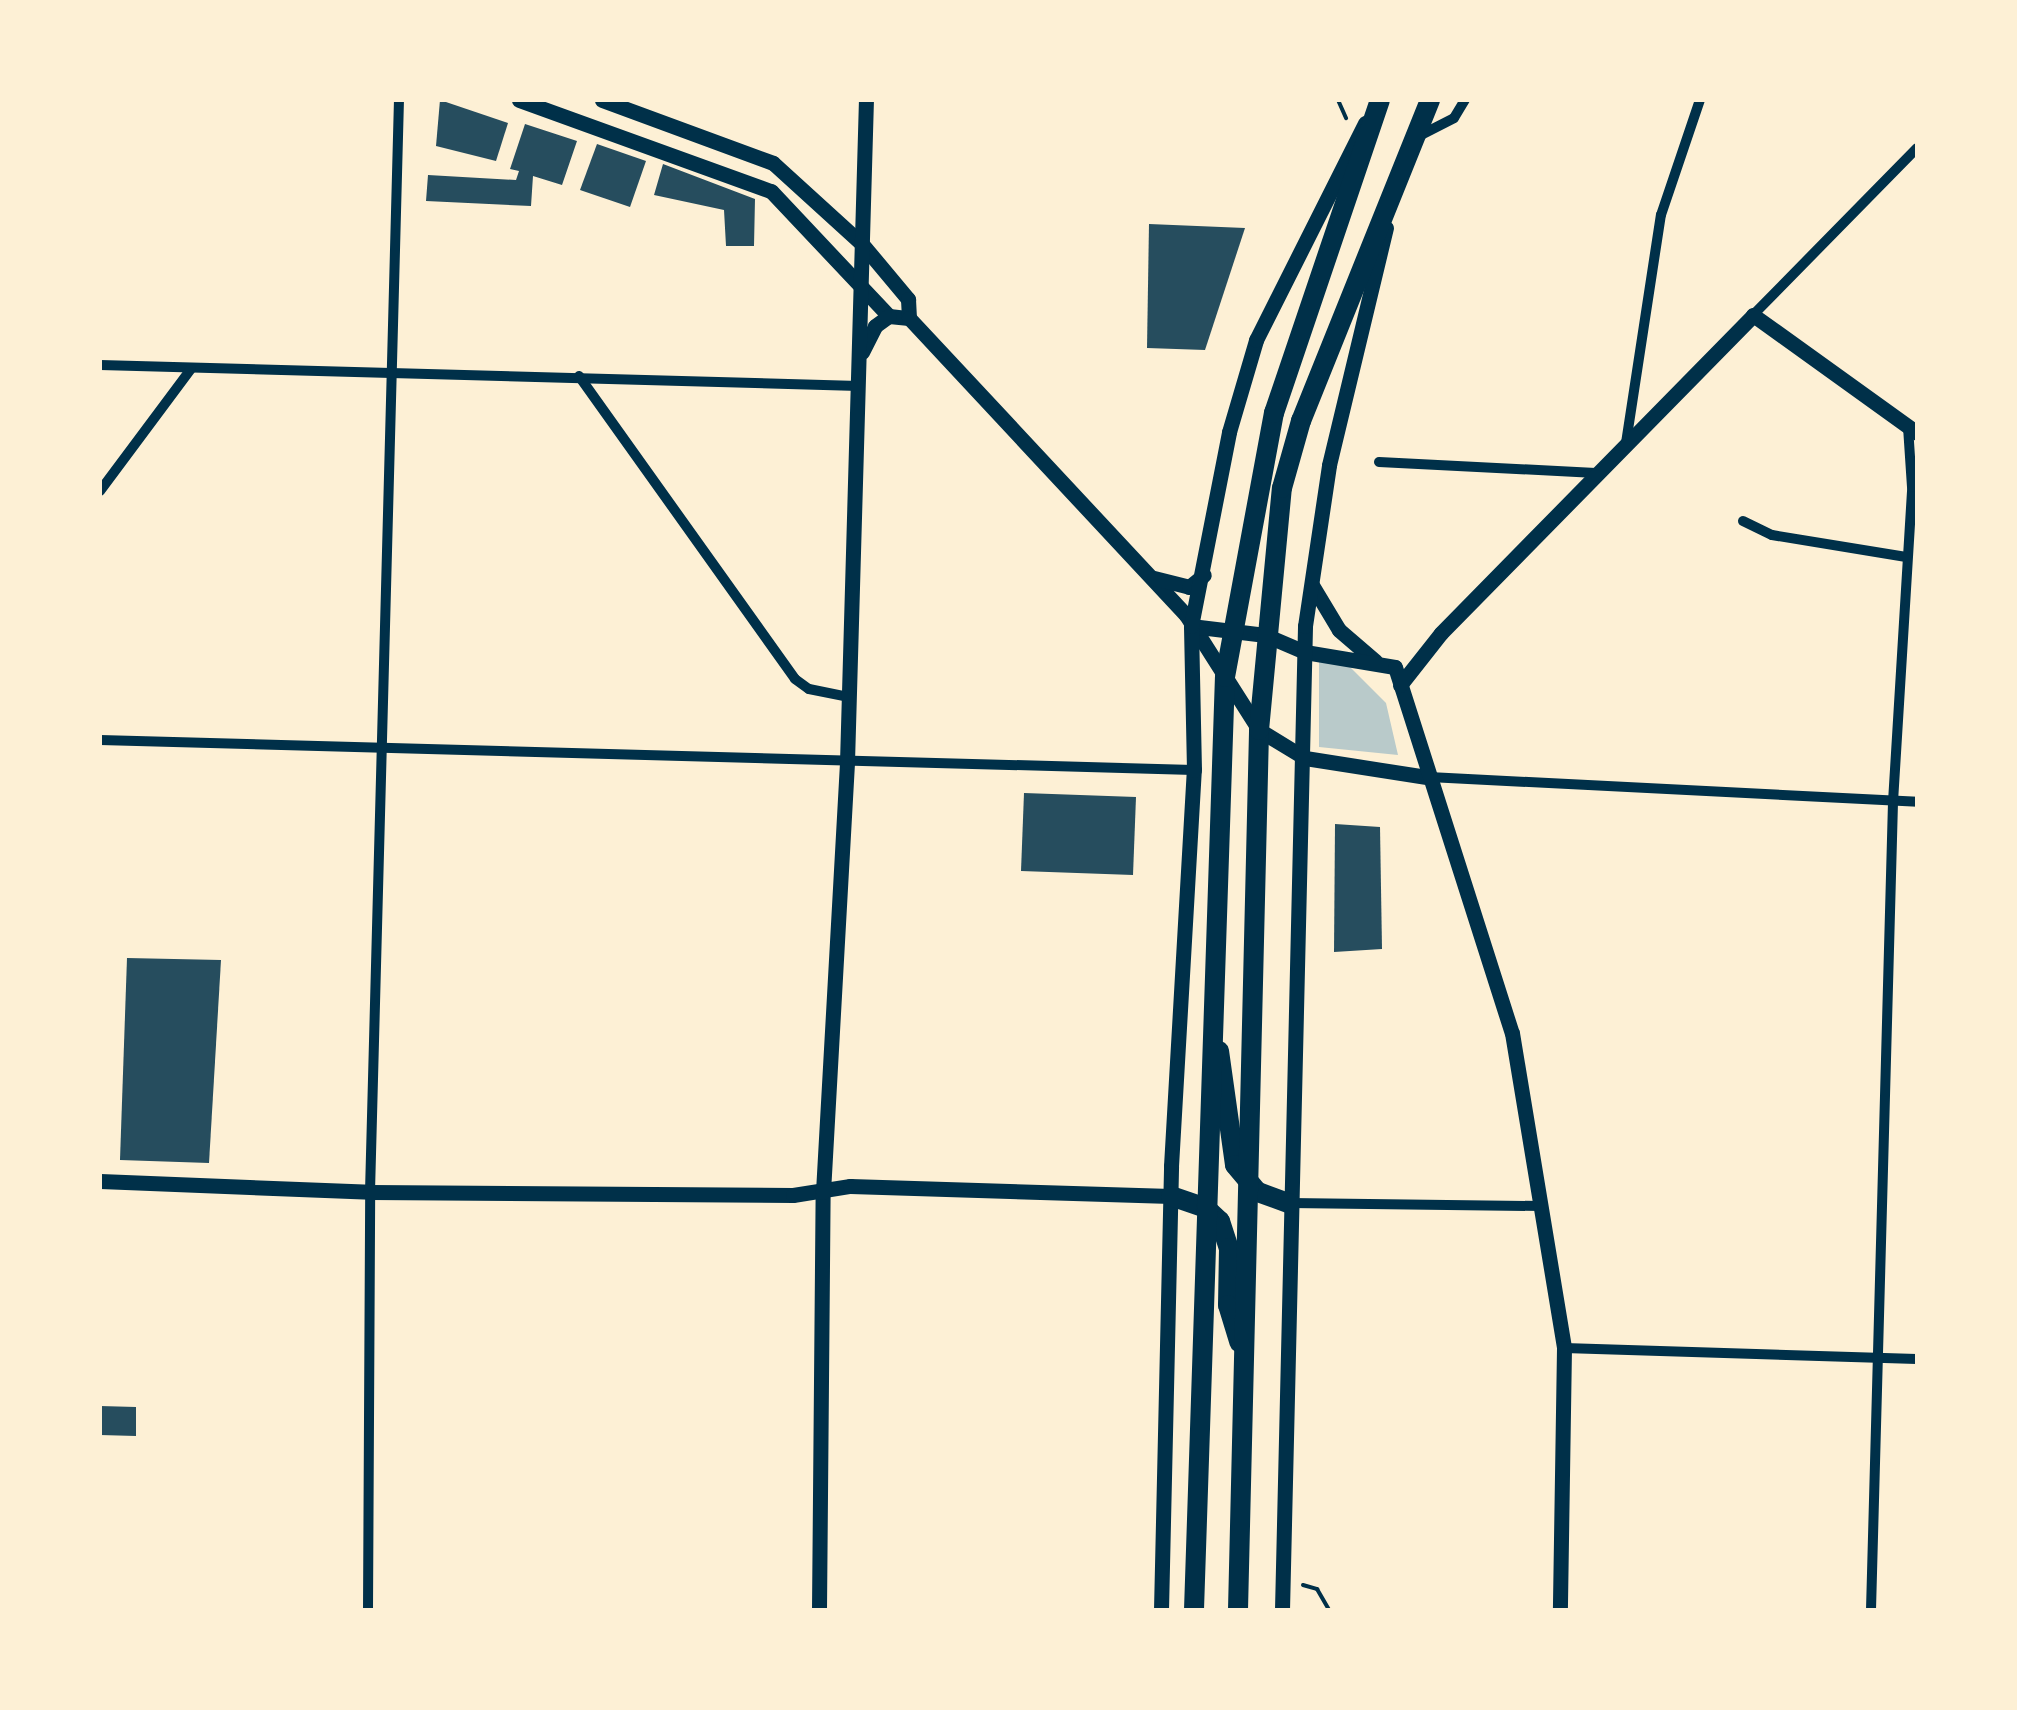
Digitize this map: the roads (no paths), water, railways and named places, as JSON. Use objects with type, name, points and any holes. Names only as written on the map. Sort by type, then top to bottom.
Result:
[{"type":"main road","points":[[1194,1610],[1226,676],[1274,413],[1379,100]]},
{"type":"main road","points":[[1238,1610],[1259,730],[1265,635],[1282,488],[1301,421],[1392,205],[1430,100]]},
{"type":"main road","points":[[1213,1030],[1226,1074],[1230,1150],[1247,1182],[1288,1203]]},
{"type":"main road","points":[[1171,1196],[1206,1208],[1220,1221],[1230,1248],[1228,1304],[1243,1353]]},
{"type":"street","points":[[368,1610],[370,1192],[396,376],[399,100]]},
{"type":"street","points":[[519,100],[655,145],[772,191],[890,316],[909,318]]},
{"type":"street","points":[[602,100],[636,106],[774,163],[862,244],[908,300],[909,318],[1192,626],[1259,730],[1305,758],[1394,768],[1427,777],[1917,802]]},
{"type":"street","points":[[819,1610],[823,1192],[848,762],[866,100]]},
{"type":"street","points":[[1161,1610],[1171,1196],[1194,770],[1192,626],[1229,432],[1256,340],[1379,100]]},
{"type":"street","points":[[1414,139],[1454,118],[1465,100]]},
{"type":"street","points":[[1626,443],[1661,215],[1700,100]]},
{"type":"street","points":[[636,106],[655,145]]},
{"type":"street","points":[[1400,686],[1441,633],[1917,148]]},
{"type":"street","points":[[1282,1610],[1288,1203],[1305,758],[1305,652],[1311,581],[1329,465],[1392,205]]},
{"type":"street","points":[[1753,315],[1912,430],[1915,485],[1906,556],[1893,802],[1872,1610]]},
{"type":"street","points":[[860,356],[875,326],[890,316]]},
{"type":"street","points":[[100,365],[860,386]]},
{"type":"street","points":[[100,491],[191,370]]},
{"type":"street","points":[[579,376],[794,678],[849,697]]},
{"type":"street","points":[[1378,462],[1596,472]]},
{"type":"street","points":[[1742,521],[1772,535],[1906,556]]},
{"type":"street","points":[[1146,574],[1178,587],[1204,575]]},
{"type":"street","points":[[1311,581],[1330,619],[1375,661]]},
{"type":"street","points":[[1192,626],[1265,635],[1305,652],[1375,661],[1395,668]]},
{"type":"street","points":[[1395,668],[1441,633]]},
{"type":"street","points":[[1395,668],[1415,741],[1512,1033],[1564,1348],[1560,1610]]},
{"type":"street","points":[[100,740],[1194,770]]},
{"type":"street","points":[[1394,768],[1408,758],[1415,741]]},
{"type":"street","points":[[100,1181],[370,1192],[823,1192],[850,1186],[1171,1196]]},
{"type":"street","points":[[1288,1203],[1542,1206]]},
{"type":"street","points":[[1564,1348],[1917,1360]]}]
